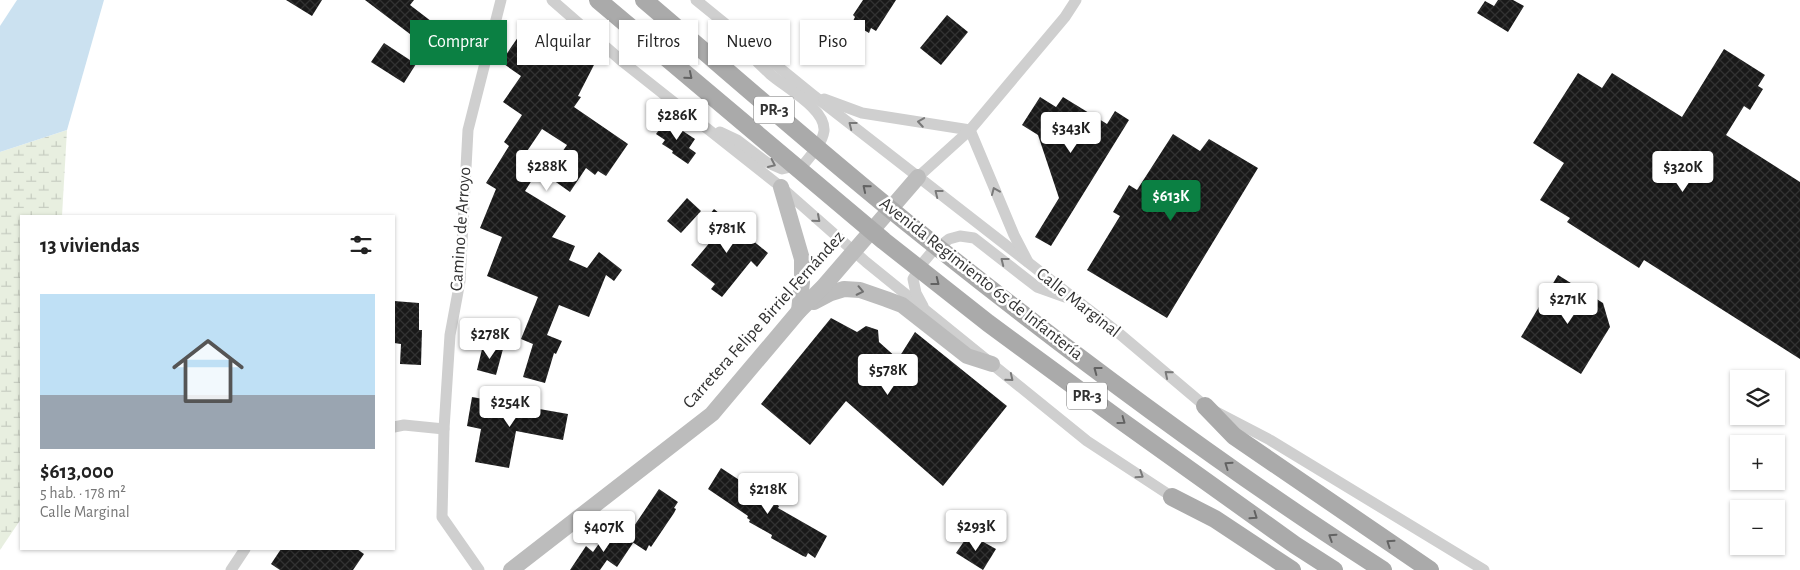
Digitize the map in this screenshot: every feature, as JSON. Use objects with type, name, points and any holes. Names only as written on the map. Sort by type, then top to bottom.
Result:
[{"type":"main road","name":"Avenida Regimiento 65 de Infantería","points":[[598,0],[884,241],[988,323],[1295,545],[1334,570]]},
{"type":"main road","name":"Avenida Regimiento 65 de Infantería","points":[[644,0],[903,220],[1004,301],[1137,400],[1310,524],[1383,570]]},
{"type":"main road","points":[[1206,406],[1234,436],[1430,570]]},
{"type":"main road","points":[[1172,496],[1215,519],[1292,570]]},
{"type":"street","name":"Camino de Arroyo","points":[[479,570],[442,517],[444,429],[450,335],[460,281],[468,130],[501,0]]},
{"type":"street","points":[[552,0],[623,62],[781,187],[925,310],[1087,440],[1172,496],[1278,570]]},
{"type":"street","name":"Calle Marginal","points":[[696,0],[721,20]]},
{"type":"street","points":[[918,177],[970,130],[1065,16],[1076,0]]},
{"type":"street","points":[[700,122],[737,140],[766,162],[782,168],[804,164],[820,142],[824,132],[823,121],[812,106],[761,65]]},
{"type":"street","name":"Calle Marginal","points":[[777,65],[1129,342],[1206,406],[1270,440],[1484,570]]},
{"type":"street","points":[[813,94],[862,113],[970,130]]},
{"type":"street","points":[[970,130],[1014,235],[1031,266]]},
{"type":"street","name":"Carretera Felipe Birriel Fernández","points":[[511,570],[712,414],[799,311],[824,287],[918,177]]},
{"type":"street","points":[[781,187],[802,259],[799,311]]},
{"type":"street","points":[[925,310],[916,293],[913,279],[931,253],[949,239],[960,236],[974,238],[1038,288],[1076,301]]},
{"type":"street","points":[[799,311],[831,293],[844,289],[860,290],[902,305],[968,356],[992,364]]},
{"type":"street","points":[[395,427],[404,425],[444,429]]},
{"type":"street","points":[[231,570],[244,550]]},
{"type":"green space","points":[[67,130],[62,215],[20,215],[20,520],[0,550],[0,152]]},
{"type":"water","points":[[17,0],[104,0],[67,130],[0,152],[0,26]]},
{"type":"building","points":[[286,0],[322,0],[312,16]]},
{"type":"building","points":[[365,0],[414,0],[410,5],[430,20],[410,20],[410,34]]},
{"type":"building","points":[[863,0],[896,0],[876,31],[871,28],[869,33],[865,31],[865,20],[854,20],[855,17],[853,15]]},
{"type":"building","points":[[1498,0],[1513,0],[1524,6],[1508,32],[1477,13],[1485,1],[1494,6]]},
{"type":"building","points":[[947,15],[968,32],[941,65],[920,48]]},
{"type":"building","points":[[517,39],[517,65],[594,65],[578,96],[581,97],[574,107],[628,144],[606,176],[598,171],[595,175],[586,168],[570,192],[546,175],[567,145],[542,129],[517,166],[534,177],[525,191],[566,216],[552,237],[575,246],[569,260],[587,268],[599,252],[622,270],[614,281],[606,275],[589,317],[559,305],[547,335],[562,341],[556,354],[554,353],[545,383],[523,377],[533,344],[521,339],[538,297],[487,276],[502,237],[480,228],[496,189],[486,183],[509,146],[504,142],[522,115],[503,102],[521,76],[505,65],[507,65],[507,53]]},
{"type":"building","points":[[384,43],[410,60],[410,65],[415,65],[404,83],[371,62]]},
{"type":"building","points":[[1724,49],[1765,75],[1758,86],[1763,89],[1750,110],[1744,106],[1726,135],[1800,182],[1800,359],[1644,260],[1639,268],[1567,222],[1570,218],[1540,200],[1564,163],[1533,143],[1578,73],[1602,88],[1612,73],[1682,117]]},
{"type":"building","points":[[1040,97],[1056,107],[1063,97],[1107,124],[1115,111],[1129,120],[1051,246],[1035,237],[1059,198],[1038,135],[1022,125]]},
{"type":"building","points":[[666,120],[695,139],[689,148],[696,153],[688,164],[662,144],[665,140],[656,134]]},
{"type":"building","points":[[1173,134],[1200,151],[1209,139],[1258,168],[1167,318],[1087,270],[1120,216],[1113,212],[1129,185],[1137,190]]},
{"type":"building","points":[[687,198],[701,211],[681,233],[667,221]]},
{"type":"building","points":[[714,209],[768,253],[757,267],[751,261],[722,297],[711,289],[715,284],[691,265],[716,235],[702,224]]},
{"type":"building","points":[[1558,275],[1603,303],[1610,327],[1581,374],[1521,337]]},
{"type":"building","points":[[395,301],[419,303],[419,330],[422,330],[421,365],[400,364],[401,344],[395,343]]},
{"type":"building","points":[[831,318],[857,332],[866,326],[878,330],[879,342],[898,359],[915,332],[1007,406],[943,486],[846,401],[810,445],[761,404]]},
{"type":"building","points":[[483,345],[503,349],[496,375],[477,370]]},
{"type":"building","points":[[472,397],[568,414],[563,440],[516,431],[509,468],[475,462],[481,429],[467,426]]},
{"type":"building","points":[[721,468],[779,506],[778,508],[827,536],[815,558],[808,553],[806,557],[803,556],[771,538],[772,535],[749,522],[748,516],[708,489]]},
{"type":"building","points":[[659,489],[678,502],[674,508],[676,509],[674,513],[651,547],[649,545],[646,551],[626,538]]},
{"type":"building","points":[[610,528],[633,543],[617,567],[607,560],[600,570],[570,570],[586,546],[593,552]]},
{"type":"building","points":[[969,534],[996,549],[983,570],[956,553]]},
{"type":"building","points":[[280,550],[358,550],[364,554],[353,570],[280,570],[271,564]]}]
